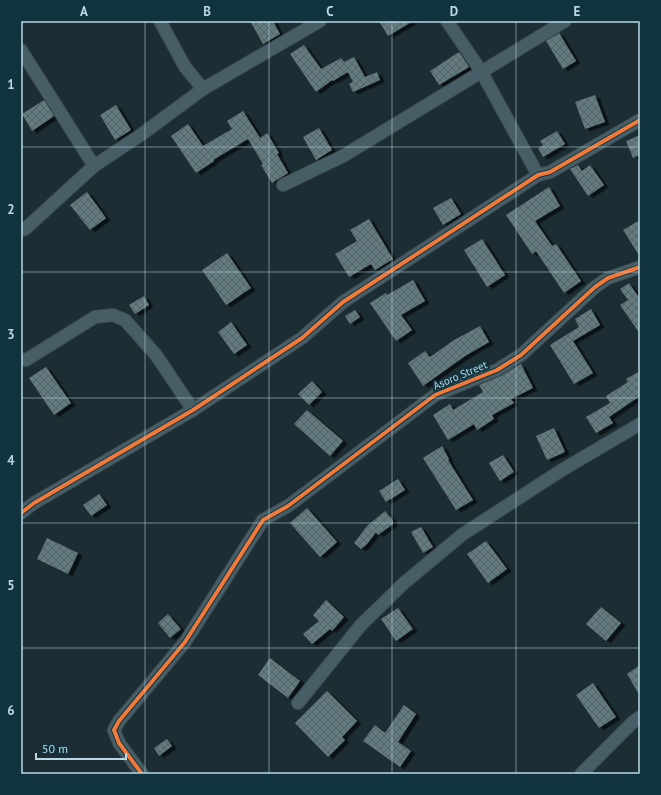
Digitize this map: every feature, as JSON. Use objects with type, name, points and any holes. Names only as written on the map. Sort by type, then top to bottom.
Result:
[{"type":"street","points":[[160,21],[185,67],[203,89]]},
{"type":"street","points":[[21,230],[94,166],[142,134],[203,89],[320,21]]},
{"type":"street","points":[[447,21],[481,71],[538,174]]},
{"type":"street","points":[[283,185],[343,156],[564,21]]},
{"type":"street","points":[[21,50],[94,166]]},
{"type":"street","points":[[21,513],[34,503],[193,410],[302,338],[343,302],[538,174],[550,172],[640,120]]},
{"type":"street","name":"Asoro Street","points":[[142,774],[119,743],[114,730],[118,721],[185,642],[263,520],[288,506],[435,395],[496,370],[521,355],[595,287],[608,278],[640,267]]},
{"type":"street","points":[[21,359],[26,360],[95,317],[112,314],[125,320],[156,356],[193,410]]},
{"type":"street","points":[[298,703],[361,625],[404,583],[463,534],[562,470],[640,424]]},
{"type":"street","points":[[581,774],[640,717]]},
{"type":"building","points":[[250,21],[273,21],[280,34],[263,44]]},
{"type":"building","points":[[379,21],[413,21],[388,36]]},
{"type":"building","points":[[559,33],[576,61],[563,69],[546,41]]},
{"type":"building","points":[[304,45],[321,69],[341,58],[344,62],[354,57],[365,77],[377,72],[380,80],[353,92],[349,84],[353,82],[348,72],[333,81],[332,80],[316,92],[290,54]]},
{"type":"building","points":[[459,52],[469,67],[439,85],[430,71]]},
{"type":"building","points":[[595,95],[605,122],[585,129],[575,102]]},
{"type":"building","points":[[44,100],[54,116],[32,131],[22,114]]},
{"type":"building","points":[[116,105],[131,130],[115,140],[100,115]]},
{"type":"building","points":[[243,111],[260,138],[267,133],[279,153],[277,154],[288,173],[272,183],[248,139],[213,160],[214,161],[196,173],[171,136],[188,124],[203,146],[232,129],[227,121]]},
{"type":"building","points":[[319,128],[332,150],[316,160],[303,137]]},
{"type":"building","points":[[557,131],[565,144],[543,157],[538,148],[543,145],[540,141]]},
{"type":"building","points":[[640,135],[640,155],[633,158],[626,141]]},
{"type":"building","points":[[578,165],[582,171],[590,165],[604,185],[588,196],[570,169]]},
{"type":"building","points":[[549,187],[560,206],[535,221],[552,246],[556,244],[581,281],[564,293],[536,251],[532,254],[506,215]]},
{"type":"building","points":[[87,192],[106,218],[90,230],[70,205]]},
{"type":"building","points":[[451,198],[461,214],[443,225],[433,208]]},
{"type":"building","points":[[369,219],[393,259],[375,270],[371,264],[349,277],[335,254],[357,241],[350,230]]},
{"type":"building","points":[[640,220],[640,257],[623,230]]},
{"type":"building","points":[[482,239],[505,275],[487,287],[464,250]]},
{"type":"building","points":[[227,253],[251,288],[226,305],[202,270]]},
{"type":"building","points":[[413,280],[425,301],[401,315],[412,330],[396,341],[370,303],[386,293],[387,295]]},
{"type":"building","points":[[629,283],[640,299],[640,334],[620,305],[628,300],[620,289]]},
{"type":"building","points":[[144,296],[149,305],[135,314],[129,305]]},
{"type":"building","points":[[591,309],[600,325],[573,341],[593,373],[574,384],[550,345],[579,327],[575,319]]},
{"type":"building","points":[[355,310],[360,317],[350,324],[345,316]]},
{"type":"building","points":[[231,322],[247,345],[234,354],[218,332]]},
{"type":"building","points":[[480,326],[489,342],[465,356],[423,386],[408,363],[425,351],[430,357],[454,340]]},
{"type":"building","points":[[521,364],[533,388],[511,399],[514,403],[492,415],[494,419],[477,430],[474,424],[448,440],[433,415],[450,404],[453,410],[483,392],[479,385],[501,376]]},
{"type":"building","points":[[46,367],[71,403],[54,415],[29,378]]},
{"type":"building","points":[[640,371],[640,396],[609,417],[613,423],[596,433],[586,417],[610,403],[606,396],[628,382],[626,379]]},
{"type":"building","points":[[312,381],[322,392],[309,405],[298,394]]},
{"type":"building","points":[[307,410],[343,441],[330,456],[294,424]]},
{"type":"building","points":[[554,428],[565,452],[547,460],[536,436]]},
{"type":"building","points":[[442,446],[449,459],[448,460],[473,500],[456,510],[423,458]]},
{"type":"building","points":[[503,455],[514,472],[500,481],[489,463]]},
{"type":"building","points":[[398,479],[405,490],[386,502],[379,491]]},
{"type":"building","points":[[99,494],[107,505],[91,516],[83,505]]},
{"type":"building","points":[[307,508],[337,542],[320,557],[290,523]]},
{"type":"building","points":[[385,511],[393,520],[393,524],[378,535],[376,532],[361,549],[354,543],[367,526]]},
{"type":"building","points":[[421,527],[433,547],[423,553],[411,532]]},
{"type":"building","points":[[47,538],[78,553],[68,574],[37,559]]},
{"type":"building","points":[[486,541],[507,569],[488,583],[467,554]]},
{"type":"building","points":[[326,600],[344,617],[332,631],[330,629],[312,644],[303,634],[319,621],[313,615]]},
{"type":"building","points":[[601,607],[621,623],[606,641],[586,624]]},
{"type":"building","points":[[398,608],[413,629],[396,641],[381,619]]},
{"type":"building","points":[[168,614],[181,629],[170,638],[158,623]]},
{"type":"building","points":[[270,658],[300,681],[288,698],[258,675]]},
{"type":"building","points":[[640,665],[640,696],[627,674]]},
{"type":"building","points":[[593,683],[616,717],[599,728],[576,695]]},
{"type":"building","points":[[327,691],[357,721],[342,737],[345,740],[328,757],[295,723]]},
{"type":"building","points":[[404,705],[416,714],[398,742],[411,751],[400,767],[363,741],[375,725],[385,733]]},
{"type":"building","points":[[167,739],[172,746],[159,756],[154,748]]},
{"type":"cycle path","points":[[21,513],[34,503],[193,410],[302,338],[343,302],[538,175],[550,172],[640,120]]},
{"type":"cycle path","points":[[142,774],[119,743],[114,730],[119,721],[185,642],[263,520],[288,506],[435,395],[497,370],[521,355],[595,287],[608,278],[640,267]]}]
